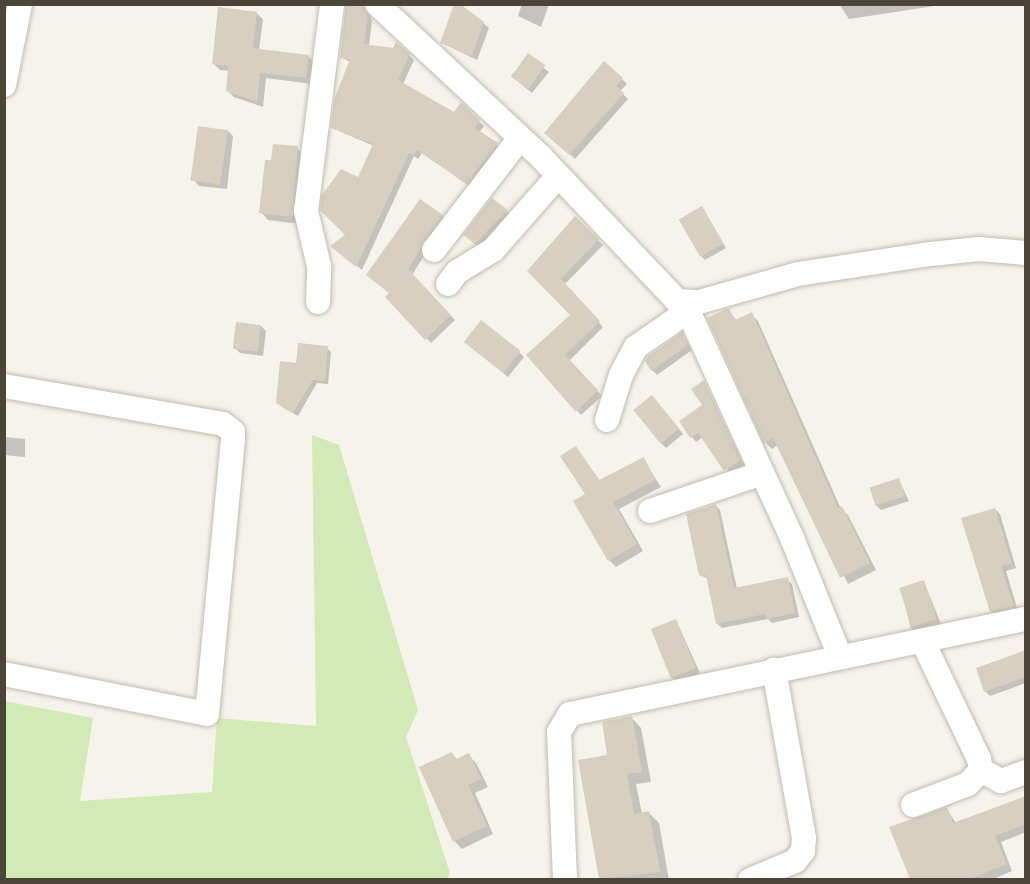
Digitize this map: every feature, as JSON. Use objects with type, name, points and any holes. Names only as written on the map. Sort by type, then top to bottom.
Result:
[{"type":"street","points":[[4,85],[20,4]]},
{"type":"street","points":[[318,302],[319,266],[306,211],[332,4]]},
{"type":"street","points":[[376,4],[520,138],[658,285],[673,299],[686,306],[762,473],[840,657]]},
{"type":"street","points":[[434,250],[520,138]]},
{"type":"street","points":[[448,284],[457,273],[493,250],[558,176]]},
{"type":"street","points":[[607,420],[621,375],[636,347],[686,306],[828,268],[979,249],[1026,253]]},
{"type":"street","points":[[4,386],[224,424],[233,432],[207,714],[4,674]]},
{"type":"street","points":[[650,511],[762,473]]},
{"type":"street","points":[[565,879],[559,732],[564,719],[589,708],[923,642],[1026,619]]},
{"type":"street","points":[[913,805],[968,784],[981,771],[980,759],[923,642]]},
{"type":"street","points":[[750,879],[795,861],[802,850],[804,838],[774,670]]},
{"type":"street","points":[[981,771],[1001,781],[1026,772]]},
{"type":"green space","points":[[312,435],[339,445],[418,710],[406,737],[450,873],[447,880],[5,879],[4,701],[93,718],[80,801],[212,792],[217,718],[316,726]]},
{"type":"building","points":[[346,4],[363,4],[368,15],[364,44],[393,48],[396,42],[410,54],[398,80],[454,112],[461,102],[480,120],[475,128],[498,143],[467,184],[417,150],[413,155],[409,153],[356,267],[330,246],[345,235],[320,210],[322,195],[341,169],[358,177],[373,144],[331,128],[334,100],[350,59],[340,58]]},
{"type":"building","points":[[454,4],[460,4],[484,22],[472,56],[440,43]]},
{"type":"building","points":[[218,7],[257,12],[253,48],[309,55],[306,78],[260,73],[257,102],[226,91],[228,66],[212,64]]},
{"type":"building","points":[[528,53],[545,65],[529,89],[511,77]]},
{"type":"building","points":[[604,61],[623,78],[616,86],[624,93],[569,155],[544,133]]},
{"type":"building","points":[[198,126],[228,130],[220,185],[190,180]]},
{"type":"building","points":[[273,144],[298,146],[293,217],[259,213],[265,160],[271,160]]},
{"type":"building","points":[[492,198],[508,210],[475,244],[463,235]]},
{"type":"building","points":[[420,199],[443,215],[408,269],[451,315],[425,340],[385,297],[389,293],[366,275]]},
{"type":"building","points":[[702,206],[724,243],[700,257],[679,220]]},
{"type":"building","points":[[575,216],[599,239],[561,279],[600,321],[565,355],[598,390],[576,412],[526,355],[570,315],[527,271]]},
{"type":"building","points":[[729,308],[735,320],[752,312],[838,508],[842,506],[870,563],[840,578],[773,438],[764,444],[707,318]]},
{"type":"building","points":[[481,320],[520,351],[503,373],[464,342]]},
{"type":"building","points":[[236,322],[261,325],[258,352],[233,349]]},
{"type":"building","points":[[682,332],[688,345],[651,371],[645,361],[647,357]]},
{"type":"building","points":[[298,343],[328,346],[325,381],[313,380],[293,413],[276,403],[280,361],[296,363]]},
{"type":"building","points":[[704,380],[741,460],[724,471],[698,433],[690,438],[679,421],[702,405],[691,389]]},
{"type":"building","points":[[652,395],[679,428],[660,444],[633,410]]},
{"type":"building","points":[[576,446],[599,480],[644,457],[655,480],[613,502],[637,544],[608,561],[573,501],[585,494],[560,456]]},
{"type":"building","points":[[899,478],[905,496],[875,506],[870,488]]},
{"type":"building","points":[[716,504],[734,588],[788,577],[795,613],[766,619],[765,614],[716,624],[706,575],[699,576],[686,514]]},
{"type":"building","points":[[995,508],[1012,563],[1001,566],[1014,606],[990,612],[961,518]]},
{"type":"building","points":[[924,580],[937,619],[912,627],[899,588]]},
{"type":"building","points":[[676,619],[696,668],[671,678],[651,629]]},
{"type":"building","points":[[1026,650],[1026,677],[984,692],[976,668]]},
{"type":"building","points":[[632,716],[642,772],[627,774],[634,814],[649,811],[660,872],[599,879],[578,760],[607,755],[602,722]]},
{"type":"building","points":[[452,752],[456,759],[469,753],[481,779],[468,785],[487,826],[453,842],[419,767]]},
{"type":"building","points":[[1026,796],[1026,824],[995,836],[1007,864],[970,879],[910,879],[889,827],[947,807],[953,823]]}]
